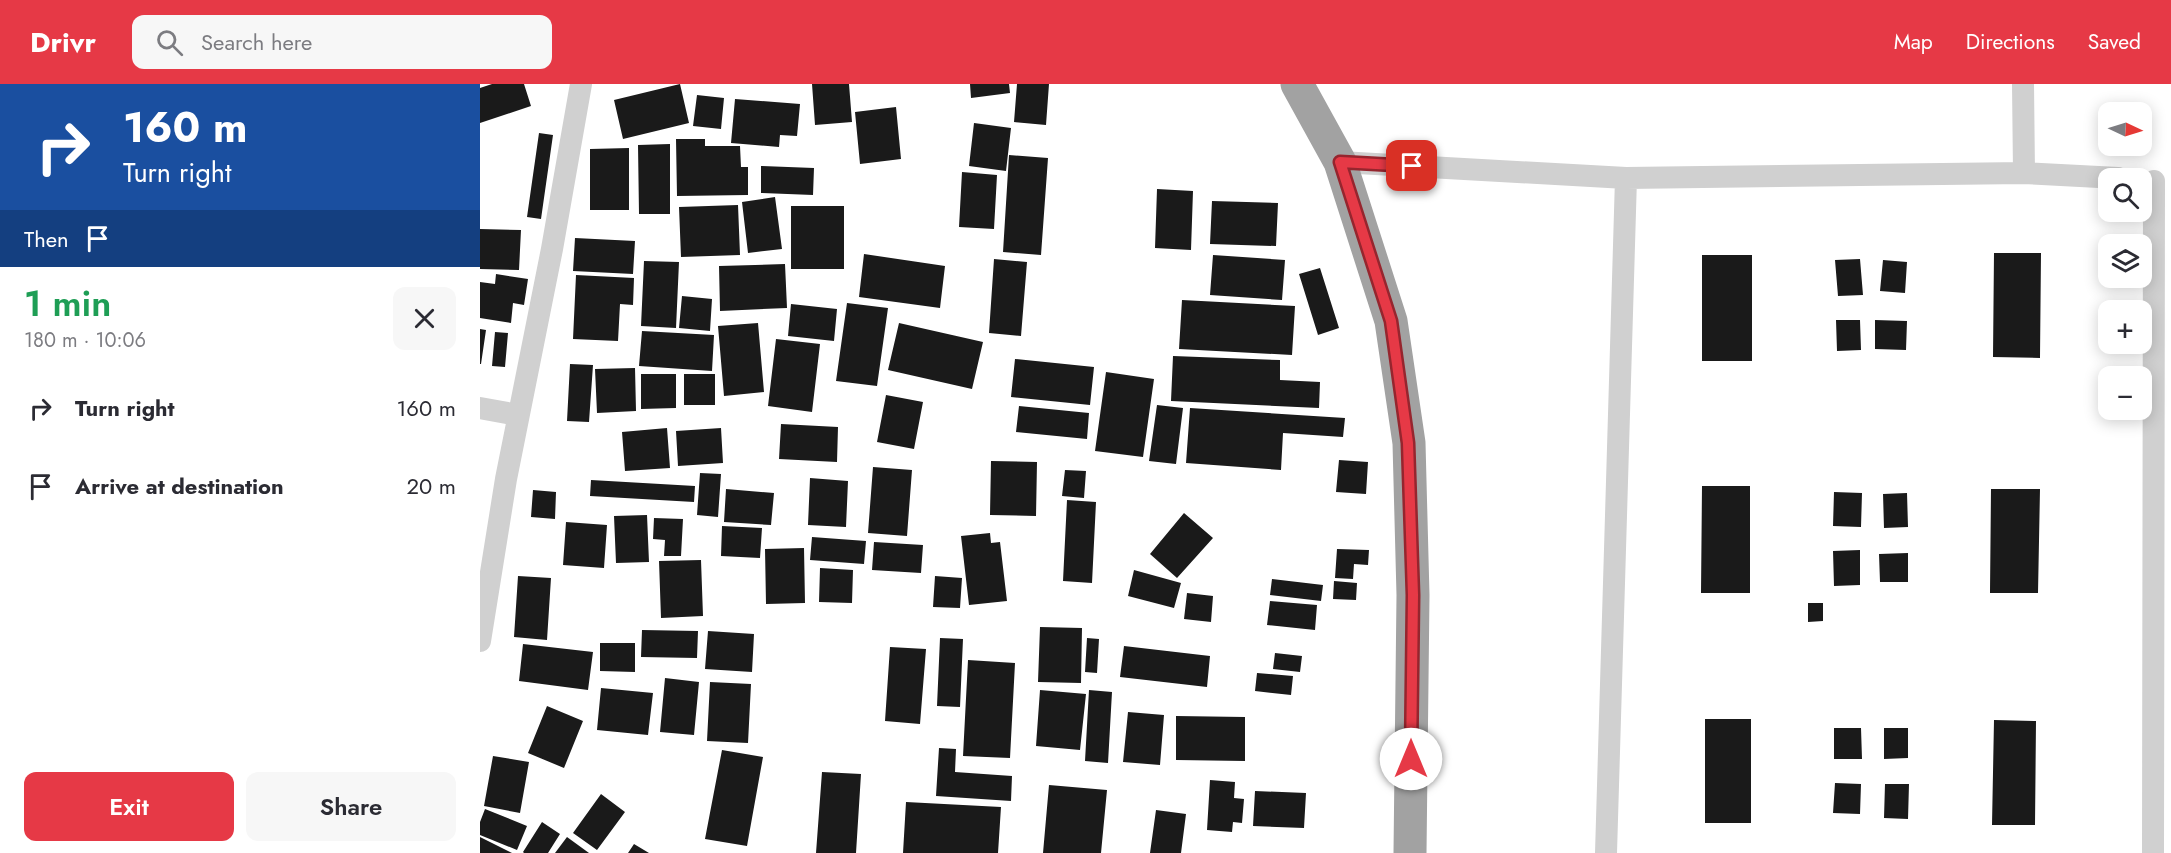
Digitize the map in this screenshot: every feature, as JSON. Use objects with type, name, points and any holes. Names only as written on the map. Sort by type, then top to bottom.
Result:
[{"type":"highway","points":[[1298,84],[1340,162],[1391,321],[1408,443],[1413,595],[1410,853]]},
{"type":"street","points":[[480,641],[518,415],[552,249],[581,84]]},
{"type":"street","points":[[2023,84],[2024,173]]},
{"type":"street","points":[[1340,162],[1626,178],[2024,173],[2098,177]]},
{"type":"street","points":[[1606,853],[1626,178]]},
{"type":"street","points":[[2152,853],[2156,180]]},
{"type":"street","points":[[480,408],[518,415]]},
{"type":"building","points":[[492,84],[524,84],[531,106],[480,123],[480,88]]},
{"type":"building","points":[[680,84],[689,123],[623,139],[614,100]]},
{"type":"building","points":[[812,84],[849,84],[852,122],[815,125]]},
{"type":"building","points":[[970,84],[1009,84],[1010,93],[971,98]]},
{"type":"building","points":[[1017,84],[1049,84],[1046,125],[1014,122]]},
{"type":"building","points":[[697,95],[724,98],[721,129],[693,126]]},
{"type":"building","points":[[735,99],[800,104],[797,136],[780,135],[779,147],[731,143]]},
{"type":"building","points":[[896,107],[901,159],[860,164],[855,112]]},
{"type":"building","points":[[974,123],[1011,128],[1006,171],[969,166]]},
{"type":"building","points":[[539,133],[553,135],[541,219],[527,217]]},
{"type":"building","points":[[676,139],[705,139],[705,146],[740,146],[741,167],[748,167],[748,195],[677,196]]},
{"type":"building","points":[[670,144],[670,214],[639,214],[638,145]]},
{"type":"building","points":[[629,148],[629,210],[590,210],[590,149]]},
{"type":"building","points":[[1009,155],[1048,158],[1041,255],[1003,252]]},
{"type":"building","points":[[761,166],[814,168],[813,195],[761,193]]},
{"type":"building","points":[[962,172],[997,175],[994,229],[959,227]]},
{"type":"building","points":[[1157,189],[1193,191],[1191,250],[1155,248]]},
{"type":"building","points":[[775,197],[782,249],[748,253],[742,202]]},
{"type":"building","points":[[1212,201],[1278,203],[1276,246],[1210,244]]},
{"type":"building","points":[[738,205],[740,255],[681,257],[679,207]]},
{"type":"building","points":[[791,206],[844,206],[844,269],[791,269]]},
{"type":"building","points":[[480,229],[521,230],[519,270],[480,269]]},
{"type":"building","points":[[575,238],[635,241],[633,274],[573,271]]},
{"type":"building","points":[[1994,253],[2041,253],[2040,358],[1993,357]]},
{"type":"building","points":[[864,254],[945,266],[940,308],[859,297]]},
{"type":"building","points":[[1213,255],[1285,260],[1282,300],[1210,295]]},
{"type":"building","points":[[1702,255],[1752,255],[1752,361],[1702,361]]},
{"type":"building","points":[[994,259],[1027,262],[1021,336],[989,333]]},
{"type":"building","points":[[1860,259],[1863,295],[1838,296],[1835,260]]},
{"type":"building","points":[[1883,260],[1907,262],[1905,293],[1880,291]]},
{"type":"building","points":[[644,261],[679,262],[676,328],[641,326]]},
{"type":"building","points":[[785,264],[787,308],[720,311],[719,266]]},
{"type":"building","points":[[1320,268],[1339,328],[1318,335],[1299,274]]},
{"type":"building","points":[[496,274],[528,279],[524,305],[513,303],[511,323],[480,318],[480,282],[495,284]]},
{"type":"building","points":[[576,275],[634,278],[633,305],[620,304],[618,341],[573,339]]},
{"type":"building","points":[[682,296],[712,299],[710,331],[679,328]]},
{"type":"building","points":[[1182,300],[1295,306],[1292,355],[1179,349]]},
{"type":"building","points":[[847,303],[888,308],[877,386],[836,381]]},
{"type":"building","points":[[791,304],[837,309],[834,341],[788,336]]},
{"type":"building","points":[[1836,320],[1860,320],[1861,350],[1837,351]]},
{"type":"building","points":[[1875,320],[1907,321],[1906,350],[1875,349]]},
{"type":"building","points":[[758,323],[764,392],[724,396],[718,326]]},
{"type":"building","points":[[899,323],[983,342],[972,389],[888,370]]},
{"type":"building","points":[[480,329],[486,330],[481,364],[480,364]]},
{"type":"building","points":[[642,331],[714,335],[712,371],[639,366]]},
{"type":"building","points":[[495,332],[508,333],[505,367],[492,366]]},
{"type":"building","points":[[776,339],[820,344],[812,412],[768,406]]},
{"type":"building","points":[[1173,356],[1280,360],[1280,380],[1320,382],[1319,408],[1171,401]]},
{"type":"building","points":[[1015,359],[1094,367],[1090,405],[1011,397]]},
{"type":"building","points":[[570,364],[593,365],[589,422],[567,421]]},
{"type":"building","points":[[635,368],[636,411],[597,413],[595,369]]},
{"type":"building","points":[[1106,372],[1154,379],[1143,457],[1095,451]]},
{"type":"building","points":[[641,374],[676,374],[676,408],[641,409]]},
{"type":"building","points":[[684,374],[715,374],[715,405],[684,405]]},
{"type":"building","points":[[886,395],[923,402],[914,449],[877,442]]},
{"type":"building","points":[[1157,405],[1183,408],[1176,464],[1149,461]]},
{"type":"building","points":[[1019,406],[1089,413],[1087,439],[1016,432]]},
{"type":"building","points":[[1190,408],[1345,418],[1343,437],[1283,433],[1281,470],[1186,463]]},
{"type":"building","points":[[781,424],[838,427],[837,462],[779,459]]},
{"type":"building","points":[[667,428],[670,468],[625,471],[622,432]]},
{"type":"building","points":[[721,428],[723,463],[678,466],[676,431]]},
{"type":"building","points":[[1339,460],[1368,462],[1366,494],[1336,492]]},
{"type":"building","points":[[991,461],[1037,462],[1036,516],[990,515]]},
{"type":"building","points":[[873,467],[912,470],[907,536],[868,533]]},
{"type":"building","points":[[1065,470],[1086,471],[1084,498],[1062,496]]},
{"type":"building","points":[[700,473],[721,474],[718,517],[697,515]]},
{"type":"building","points":[[810,478],[848,481],[846,527],[808,525]]},
{"type":"building","points":[[591,480],[695,486],[694,502],[590,496]]},
{"type":"building","points":[[1702,486],[1750,486],[1750,593],[1701,593]]},
{"type":"building","points":[[726,489],[774,493],[771,525],[724,522]]},
{"type":"building","points":[[1991,489],[2040,489],[2038,593],[1990,593]]},
{"type":"building","points":[[533,490],[556,492],[555,519],[531,517]]},
{"type":"building","points":[[1834,492],[1862,493],[1861,527],[1833,526]]},
{"type":"building","points":[[1907,493],[1908,527],[1884,528],[1883,494]]},
{"type":"building","points":[[1067,500],[1096,502],[1092,583],[1063,581]]},
{"type":"building","points":[[1184,513],[1213,538],[1177,578],[1150,554]]},
{"type":"building","points":[[647,515],[649,562],[616,563],[614,516]]},
{"type":"building","points":[[654,518],[683,519],[681,556],[664,556],[665,540],[653,539]]},
{"type":"building","points":[[566,522],[607,525],[604,568],[563,565]]},
{"type":"building","points":[[722,526],[762,528],[760,558],[721,556]]},
{"type":"building","points":[[990,533],[991,543],[1000,542],[1007,601],[969,605],[961,536]]},
{"type":"building","points":[[812,537],[866,541],[864,564],[810,560]]},
{"type":"building","points":[[874,542],[923,545],[921,573],[872,570]]},
{"type":"building","points":[[804,548],[805,603],[766,604],[765,549]]},
{"type":"building","points":[[1337,549],[1369,550],[1368,565],[1354,564],[1353,579],[1335,578]]},
{"type":"building","points":[[1860,550],[1860,585],[1834,586],[1833,551]]},
{"type":"building","points":[[1908,553],[1908,582],[1880,582],[1879,554]]},
{"type":"building","points":[[701,560],[703,616],[661,618],[659,561]]},
{"type":"building","points":[[820,568],[853,570],[852,603],[819,602]]},
{"type":"building","points":[[1134,570],[1181,583],[1174,608],[1128,596]]},
{"type":"building","points":[[518,576],[551,578],[547,640],[514,637]]},
{"type":"building","points":[[935,576],[962,578],[960,608],[933,607]]},
{"type":"building","points":[[1272,579],[1323,585],[1321,601],[1270,595]]},
{"type":"building","points":[[1334,581],[1357,583],[1356,600],[1333,599]]},
{"type":"building","points":[[1187,593],[1213,596],[1211,622],[1184,619]]},
{"type":"building","points":[[1270,601],[1317,605],[1315,630],[1267,625]]},
{"type":"building","points":[[1808,603],[1823,603],[1823,621],[1808,622]]},
{"type":"building","points":[[1040,627],[1082,628],[1081,683],[1038,682]]},
{"type":"building","points":[[642,630],[698,631],[697,658],[641,657]]},
{"type":"building","points":[[708,631],[754,634],[752,672],[705,669]]},
{"type":"building","points":[[940,638],[963,639],[960,707],[937,706]]},
{"type":"building","points":[[1087,638],[1099,639],[1097,673],[1085,672]]},
{"type":"building","points":[[600,643],[635,643],[635,672],[600,671]]},
{"type":"building","points":[[523,644],[593,652],[588,690],[519,681]]},
{"type":"building","points":[[1124,646],[1210,656],[1207,687],[1120,677]]},
{"type":"building","points":[[890,647],[926,649],[920,724],[885,721]]},
{"type":"building","points":[[1275,653],[1302,656],[1300,672],[1273,669]]},
{"type":"building","points":[[968,660],[1015,663],[1010,758],[963,756]]},
{"type":"building","points":[[1257,673],[1293,676],[1291,695],[1255,691]]},
{"type":"building","points":[[665,678],[699,682],[694,735],[660,732]]},
{"type":"building","points":[[710,682],[751,684],[748,743],[707,741]]},
{"type":"building","points":[[601,688],[653,693],[648,735],[597,730]]},
{"type":"building","points":[[1040,690],[1086,694],[1080,750],[1036,746]]},
{"type":"building","points":[[1089,690],[1112,692],[1108,763],[1085,761]]},
{"type":"building","points":[[547,706],[583,721],[564,768],[528,753]]},
{"type":"building","points":[[1128,712],[1164,715],[1160,765],[1123,762]]},
{"type":"building","points":[[1176,716],[1245,717],[1245,761],[1176,760]]},
{"type":"building","points":[[1705,719],[1751,719],[1751,823],[1705,823]]},
{"type":"building","points":[[1994,720],[2036,721],[2035,825],[1992,825]]},
{"type":"building","points":[[1834,728],[1861,728],[1862,759],[1834,759]]},
{"type":"building","points":[[1884,728],[1908,728],[1908,758],[1884,759]]},
{"type":"building","points":[[939,748],[956,749],[955,772],[1012,776],[1011,801],[936,796]]},
{"type":"building","points":[[722,750],[763,757],[747,846],[705,839]]},
{"type":"building","points":[[493,756],[529,762],[520,813],[484,806]]},
{"type":"building","points":[[822,772],[861,774],[856,853],[816,853]]},
{"type":"building","points":[[1210,780],[1235,782],[1234,798],[1244,799],[1242,823],[1233,822],[1232,832],[1207,830]]},
{"type":"building","points":[[1835,783],[1861,784],[1860,814],[1833,813]]},
{"type":"building","points":[[1885,784],[1909,784],[1908,819],[1884,818]]},
{"type":"building","points":[[1049,785],[1107,790],[1101,853],[1043,853]]},
{"type":"building","points":[[1255,791],[1306,793],[1304,828],[1253,826]]},
{"type":"building","points":[[601,794],[625,812],[597,850],[573,833]]},
{"type":"building","points":[[906,802],[1001,807],[998,853],[903,853]]},
{"type":"building","points":[[485,809],[527,826],[517,850],[480,835],[480,822]]},
{"type":"building","points":[[1156,810],[1186,814],[1181,853],[1150,853]]},
{"type":"building","points":[[542,822],[560,834],[548,853],[524,853],[523,852]]},
{"type":"building","points":[[480,837],[512,853],[480,853]]},
{"type":"building","points":[[567,837],[589,853],[555,853]]},
{"type":"building","points":[[634,844],[649,853],[628,853]]},
{"type":"route","points":[[1411,759],[1413,595],[1408,443],[1391,321],[1340,162],[1412,166]]}]
